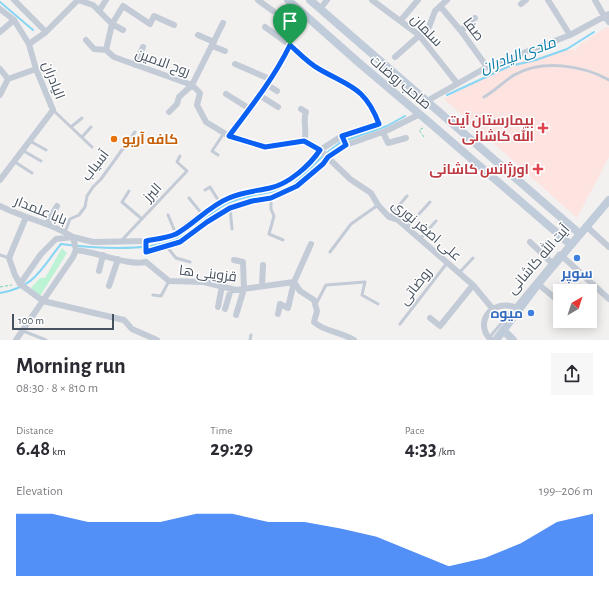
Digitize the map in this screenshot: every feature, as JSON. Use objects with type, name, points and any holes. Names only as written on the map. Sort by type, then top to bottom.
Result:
[{"type":"street","points":[[14,0],[46,32]]},
{"type":"street","points":[[29,44],[46,32],[78,0],[93,5],[112,24],[123,30]]},
{"type":"street","points":[[99,11],[106,0]]},
{"type":"street","points":[[258,0],[273,11]]},
{"type":"street","name":"صاحب روضات","points":[[288,0],[569,244]]},
{"type":"street","name":"صاحب روضات","points":[[310,0],[376,59],[427,101],[579,233]]},
{"type":"street","points":[[320,9],[327,0]]},
{"type":"street","name":"سلمان","points":[[373,0],[419,35],[457,83]]},
{"type":"street","points":[[401,20],[418,0]]},
{"type":"street","points":[[394,57],[429,27],[435,11],[448,0]]},
{"type":"street","points":[[548,0],[570,35]]},
{"type":"street","points":[[595,0],[606,15],[609,22]]},
{"type":"street","points":[[106,50],[112,24],[123,6],[150,24],[154,16],[174,25]]},
{"type":"street","name":"صفا","points":[[440,6],[461,31],[487,67]]},
{"type":"street","name":"الیادران","points":[[0,9],[14,20],[29,44],[36,69],[53,110],[0,180]]},
{"type":"street","points":[[427,101],[487,67],[570,35],[606,15]]},
{"type":"street","points":[[461,31],[475,18]]},
{"type":"street","points":[[0,32],[14,20]]},
{"type":"street","points":[[169,112],[177,104],[179,97],[192,85],[223,23]]},
{"type":"street","points":[[20,284],[41,254],[56,239],[73,237],[93,242],[146,241],[176,234],[202,214],[229,198],[249,191],[272,188],[292,178],[315,158],[320,150],[342,136],[379,124],[374,110],[364,95],[347,83],[318,69],[290,45],[265,27]]},
{"type":"street","points":[[198,35],[225,51]]},
{"type":"street","points":[[338,44],[350,44],[353,39]]},
{"type":"street","name":"روح الامین","points":[[86,40],[94,49],[106,50],[114,57],[192,85],[200,93],[197,105],[206,122],[226,134],[265,147],[304,141]]},
{"type":"street","points":[[226,134],[250,109],[290,45]]},
{"type":"street","points":[[135,65],[142,47]]},
{"type":"street","points":[[358,62],[358,56],[363,54],[376,59]]},
{"type":"street","points":[[235,64],[268,82],[278,91]]},
{"type":"street","points":[[0,69],[8,79]]},
{"type":"street","points":[[0,95],[8,79],[36,69]]},
{"type":"street","points":[[226,94],[250,109]]},
{"type":"street","points":[[259,96],[278,106]]},
{"type":"street","points":[[301,109],[306,112],[303,119],[307,133],[304,141],[320,150]]},
{"type":"street","points":[[146,252],[168,247],[180,242],[207,222],[230,208],[252,201],[271,198],[297,186],[323,164],[328,157],[346,145],[383,132],[420,114]]},
{"type":"street","points":[[383,132],[388,143],[406,138]]},
{"type":"street","points":[[342,136],[346,145]]},
{"type":"street","name":"علی اصغر نوری","points":[[320,150],[350,179],[371,193],[378,205],[389,217],[398,220],[473,285],[492,308]]},
{"type":"street","name":"آیت الله کاشانی","points":[[491,340],[538,284],[552,264],[562,256],[569,244],[609,200]]},
{"type":"street","name":"بابا علمدار","points":[[0,206],[26,217],[58,227],[73,237]]},
{"type":"street","points":[[47,224],[57,206]]},
{"type":"street","points":[[26,217],[9,258],[20,284],[25,289],[43,301],[124,320],[132,329],[157,340]]},
{"type":"street","points":[[586,226],[609,247]]},
{"type":"street","points":[[16,340],[73,257],[76,250],[73,237]]},
{"type":"street","points":[[76,250],[103,255],[136,265],[146,262],[146,241]]},
{"type":"street","points":[[530,242],[552,264]]},
{"type":"street","points":[[278,314],[280,304],[288,308],[294,282],[311,244]]},
{"type":"street","points":[[99,271],[103,255]]},
{"type":"street","points":[[562,256],[609,299]]},
{"type":"street","points":[[109,286],[118,259]]},
{"type":"street","points":[[234,260],[243,262],[244,289],[236,315]]},
{"type":"street","name":"قزوینی ها","points":[[146,262],[169,281],[204,282],[231,289],[244,289],[294,282]]},
{"type":"street","points":[[262,286],[263,265]]},
{"type":"street","points":[[294,282],[300,291],[314,300],[317,311],[314,322],[318,326],[343,334],[354,340]]},
{"type":"street","points":[[538,284],[553,296]]},
{"type":"street","points":[[430,318],[440,326],[473,285]]},
{"type":"street","points":[[218,307],[222,286]]},
{"type":"street","points":[[225,308],[231,289]]},
{"type":"street","points":[[491,340],[484,326],[486,317],[492,308],[502,305],[517,308]]},
{"type":"street","points":[[501,328],[513,340]]},
{"type":"lane","points":[[484,97],[514,76],[530,68],[562,66],[580,68],[609,80]]},
{"type":"lane","points":[[53,110],[92,147]]},
{"type":"lane","points":[[71,127],[82,118]]},
{"type":"lane","points":[[82,137],[91,127]]},
{"type":"lane","name":"آسیاب","points":[[65,232],[70,219],[79,215],[86,207],[87,196],[92,187],[101,178],[135,132]]},
{"type":"lane","points":[[218,155],[212,151],[226,134]]},
{"type":"lane","points":[[29,141],[46,150]]},
{"type":"lane","points":[[22,150],[41,161]]},
{"type":"lane","name":"البرز","points":[[120,242],[187,171],[177,162],[180,156]]},
{"type":"lane","points":[[14,161],[32,173]]},
{"type":"lane","points":[[205,190],[210,187],[220,203]]},
{"type":"lane","points":[[129,191],[122,202],[142,219]]},
{"type":"lane","points":[[389,217],[407,196]]},
{"type":"lane","name":"آیت الله کاشانی","points":[[579,233],[609,196]]},
{"type":"lane","points":[[190,198],[202,214]]},
{"type":"lane","points":[[271,198],[271,209],[274,216],[269,234],[282,240]]},
{"type":"lane","points":[[407,228],[430,202]]},
{"type":"lane","points":[[330,252],[351,224],[378,205]]},
{"type":"lane","points":[[230,208],[232,229]]},
{"type":"lane","points":[[168,215],[176,234]]},
{"type":"lane","points":[[420,239],[436,221]]},
{"type":"lane","name":"آیت الله کاشانی","points":[[517,308],[569,244]]},
{"type":"lane","points":[[168,247],[176,258],[190,262]]},
{"type":"lane","points":[[0,255],[9,258]]},
{"type":"lane","points":[[459,273],[473,258]]},
{"type":"lane","name":"روضاتی","points":[[400,324],[447,263]]},
{"type":"lane","points":[[153,295],[161,296],[169,281]]},
{"type":"lane","points":[[315,305],[326,285],[364,282],[362,295],[378,304]]},
{"type":"lane","points":[[501,328],[519,340]]},
{"type":"lane","points":[[23,331],[46,340]]},
{"type":"lane","points":[[250,340],[251,335]]},
{"type":"path","points":[[424,137],[419,130],[430,123]]},
{"type":"path","points":[[0,287],[20,284]]},
{"type":"shaded area","name":"بیمارستان آیت الله کاشانی","points":[[607,27],[609,28],[609,157],[577,218],[444,99],[505,65],[571,49],[575,51],[581,44]]},
{"type":"green space","points":[[62,248],[67,253],[40,296],[31,288],[40,278],[45,278]]},
{"type":"waterway","points":[[0,2],[33,30]]},
{"type":"waterway","name":"مادی الیادران","points":[[447,95],[510,66],[536,60],[567,49],[594,32]]},
{"type":"waterway","name":"مادی الیادران","points":[[292,186],[325,154],[341,142],[387,126],[405,116]]},
{"type":"waterway","name":"مادی الیادران","points":[[0,293],[12,290],[29,282],[42,269],[61,244],[118,248],[134,248],[162,244],[180,236],[226,204],[241,198],[273,192],[288,187]]},
{"type":"place","name":"بیمارستان آیت الله کاشانی","points":[[543,128]]},
{"type":"place","name":"کافه آریو","points":[[114,139]]},
{"type":"place","name":"اورژانس کاشانی","points":[[538,169]]},
{"type":"place","name":"سوپر","points":[[577,258]]},
{"type":"place","name":"میوه","points":[[531,313]]},
{"type":"route","points":[[290,45],[318,69],[347,83],[364,95],[374,110],[379,124],[342,136],[346,145],[328,157],[323,164],[297,186],[271,198],[252,201],[230,208],[207,222],[180,242],[168,247],[146,252],[146,241],[176,234],[202,214],[229,198],[249,191],[272,188],[292,178],[315,158],[320,150],[304,141],[265,147],[229,136],[250,109],[284,59],[290,45]]}]
